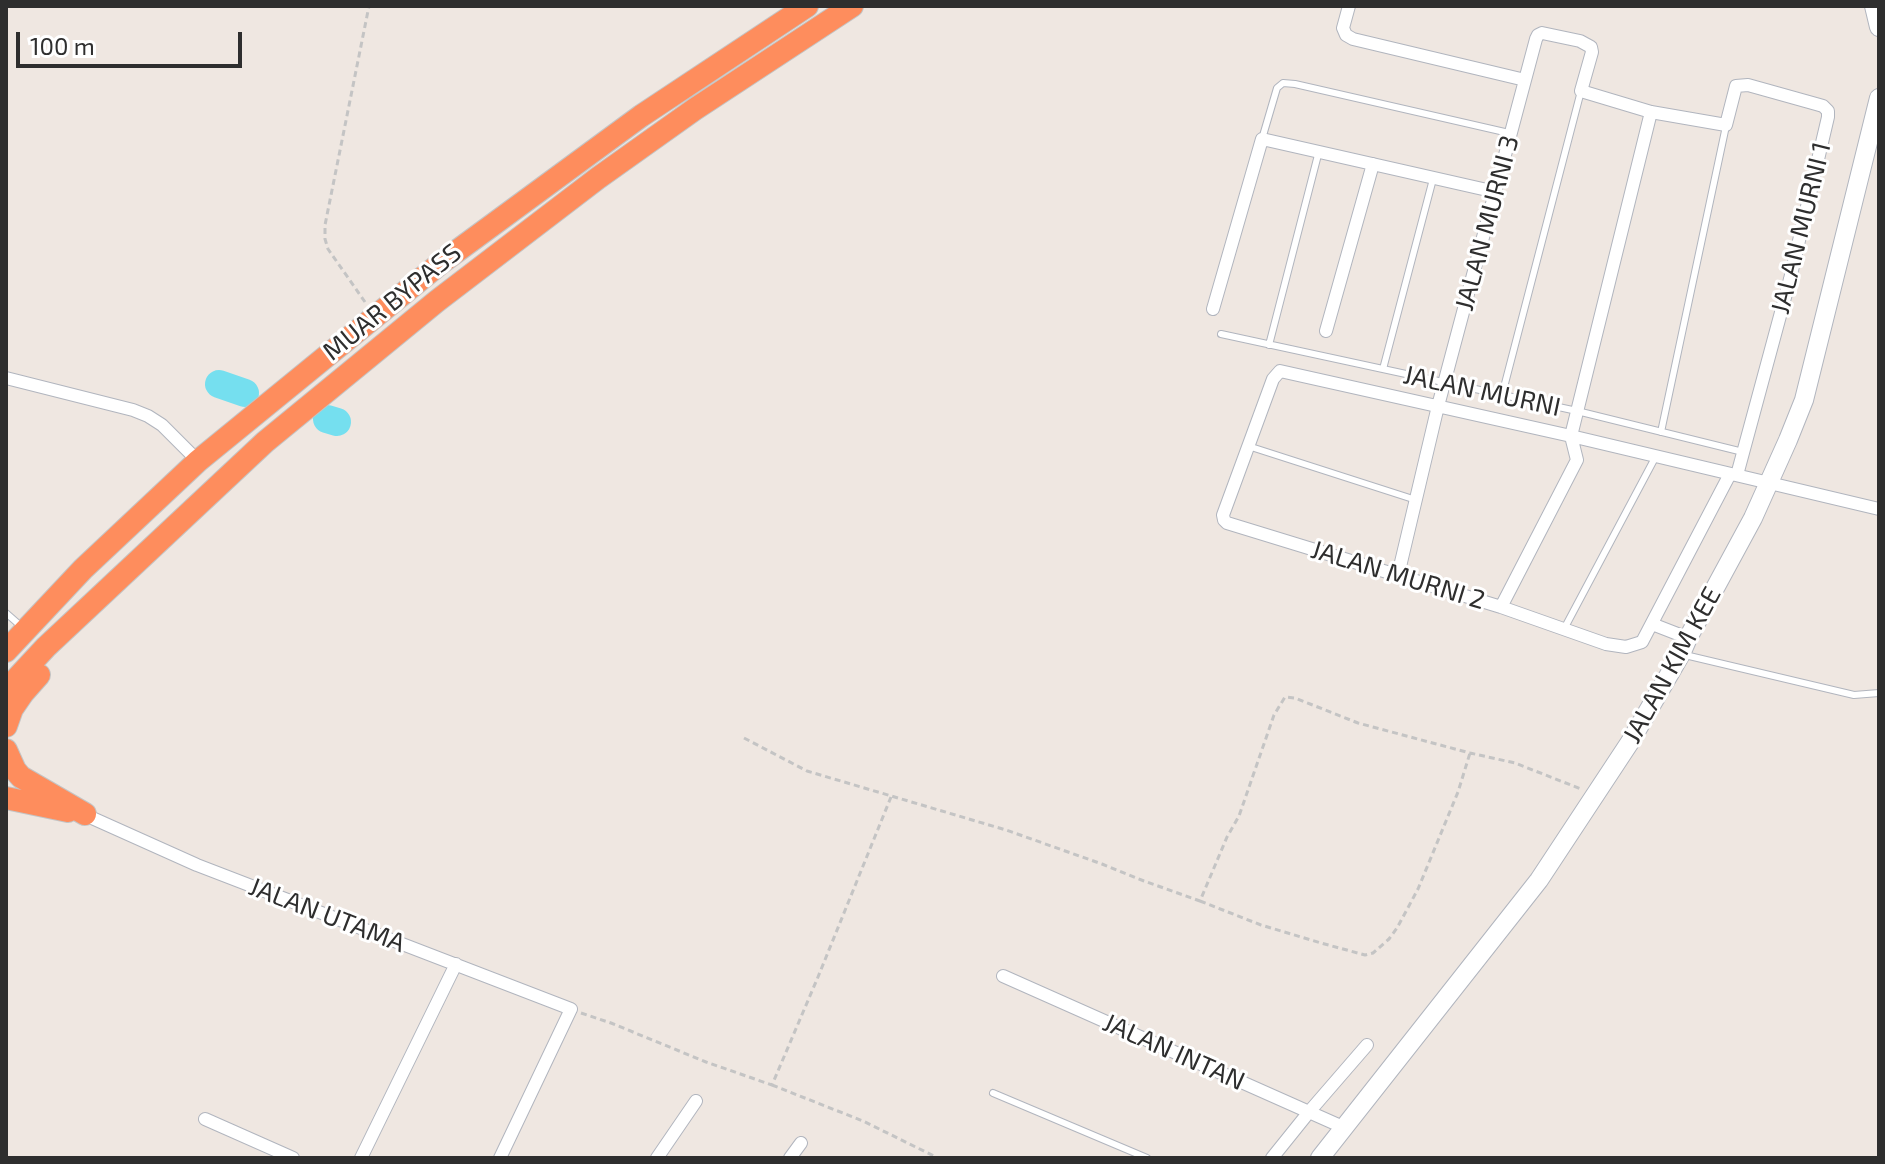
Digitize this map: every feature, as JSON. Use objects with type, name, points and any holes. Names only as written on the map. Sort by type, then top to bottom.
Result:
[{"type":"highway","name":"MUAR BYPASS","points":[[6,651],[83,569],[198,461],[442,262],[641,116],[807,6]]},
{"type":"highway","name":"MUAR BYPASS","points":[[6,690],[46,647],[265,442],[437,301],[610,169],[852,6]]},
{"type":"highway","points":[[6,726],[12,709],[23,693],[169,532]]},
{"type":"highway","points":[[11,628],[83,569]]},
{"type":"highway","points":[[6,750],[21,777],[85,814]]},
{"type":"highway","points":[[6,798],[85,814]]},
{"type":"street","points":[[1349,6],[1343,28],[1346,35],[1353,39],[1525,80]]},
{"type":"street","points":[[1874,6],[1879,27]]},
{"type":"street","name":"JALAN MURNI 3","points":[[1398,575],[1438,406],[1538,35],[1542,33],[1580,41],[1591,47],[1581,91]]},
{"type":"street","name":"JALAN MURNI 1","points":[[1658,626],[1743,452],[1790,279],[1828,111],[1823,106],[1748,85],[1736,86],[1726,125]]},
{"type":"street","points":[[1581,91],[1651,112],[1726,125]]},
{"type":"street","name":"JALAN KIM KEE","points":[[1320,1158],[1539,880],[1630,742],[1753,518],[1788,440],[1807,388],[1879,98]]},
{"type":"street","name":"JALAN MURNI 2","points":[[1280,371],[1273,379],[1223,515],[1224,520],[1501,607],[1577,460],[1571,436],[1651,112]]},
{"type":"street","points":[[1213,309],[1262,139],[1496,192]]},
{"type":"street","points":[[1326,331],[1373,164]]},
{"type":"street","name":"JALAN MURNI","points":[[1280,371],[1879,509]]},
{"type":"street","points":[[6,378],[148,416],[162,425],[198,461]]},
{"type":"street","points":[[1501,607],[1606,644],[1626,647],[1642,642],[1658,626],[1685,646]]},
{"type":"street","name":"JALAN UTAMA","points":[[6,779],[197,865],[571,1009]]},
{"type":"street","name":"JALAN UTAMA","points":[[6,789],[85,814]]},
{"type":"street","points":[[361,1158],[456,964]]},
{"type":"street","name":"JALAN INTAN","points":[[1003,976],[1345,1128]]},
{"type":"street","points":[[500,1158],[571,1009]]},
{"type":"street","points":[[1272,1158],[1367,1045]]},
{"type":"street","points":[[657,1158],[696,1101]]},
{"type":"street","points":[[205,1119],[293,1158]]},
{"type":"street","points":[[790,1158],[801,1143]]},
{"type":"lane","points":[[1262,139],[1277,88],[1283,83],[1511,134]]},
{"type":"lane","points":[[1502,395],[1581,91]]},
{"type":"lane","points":[[1661,432],[1726,125]]},
{"type":"lane","points":[[1269,345],[1319,151]]},
{"type":"lane","points":[[1383,369],[1433,178]]},
{"type":"lane","name":"JALAN MURNI","points":[[1221,334],[1445,381],[1743,452]]},
{"type":"lane","points":[[1248,446],[1417,500]]},
{"type":"lane","points":[[1564,629],[1656,456]]},
{"type":"lane","points":[[1685,646],[1854,695],[1879,693]]},
{"type":"lane","points":[[993,1093],[1147,1158]]},
{"type":"path","points":[[369,6],[328,207],[325,239],[328,249],[376,317]]},
{"type":"path","points":[[1200,901],[1239,816],[1274,715],[1285,697],[1295,698],[1358,723],[1515,763],[1595,796]]},
{"type":"path","points":[[744,738],[807,771],[1006,830],[1261,925],[1365,955],[1373,953],[1389,939],[1418,889],[1448,818],[1470,753]]},
{"type":"path","points":[[772,1085],[891,797]]},
{"type":"path","points":[[571,1009],[863,1121],[938,1158]]},
{"type":"waterway","points":[[219,384],[245,393]]},
{"type":"waterway","points":[[327,419],[337,422]]}]
